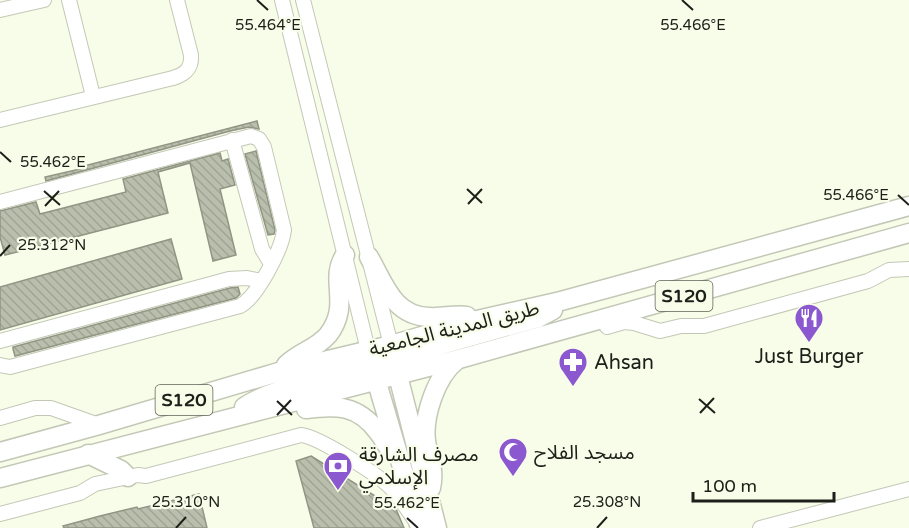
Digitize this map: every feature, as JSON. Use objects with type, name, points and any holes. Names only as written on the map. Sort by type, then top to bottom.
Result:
[{"type":"main road","name":"طريق المدينة الجامعية","points":[[0,478],[275,407],[372,365],[394,359],[477,320],[561,301],[909,206]]},
{"type":"main road","name":"طريق المدينة الجامعية","points":[[394,359],[459,359],[904,237]]},
{"type":"main road","points":[[282,371],[293,359],[322,341],[336,322],[341,298],[338,272],[345,255]]},
{"type":"main road","points":[[369,257],[390,296],[405,311],[421,317],[463,315],[477,320]]},
{"type":"main road","points":[[233,417],[246,405],[261,398],[538,318],[551,312],[561,301]]},
{"type":"main road","points":[[394,359],[437,528]]},
{"type":"main road","points":[[428,498],[433,473],[426,441],[427,421],[438,383],[444,372],[459,359]]},
{"type":"main road","points":[[372,365],[420,528]]},
{"type":"main road","name":"طريق المدينة الجامعية","points":[[0,452],[99,426],[282,371],[372,365]]},
{"type":"main road","points":[[275,407],[291,411],[327,406],[349,409],[369,421],[389,449],[399,458]]},
{"type":"main road","points":[[88,454],[122,470],[128,477]]},
{"type":"street","points":[[0,10],[44,0]]},
{"type":"street","points":[[69,0],[93,96]]},
{"type":"street","points":[[0,120],[173,78],[186,72],[191,62],[191,55],[177,0]]},
{"type":"street","points":[[282,0],[372,365]]},
{"type":"street","points":[[303,0],[394,359]]},
{"type":"street","points":[[0,202],[246,136],[255,137],[264,147],[284,230],[282,243],[271,264],[250,298],[240,306],[10,367],[0,365]]},
{"type":"street","points":[[232,140],[263,254],[271,264]]},
{"type":"street","points":[[573,327],[591,331],[628,322],[640,324],[657,332],[686,325],[700,326],[868,281],[893,269],[909,269]]},
{"type":"street","points":[[0,341],[229,279],[247,278],[261,281]]},
{"type":"street","points":[[0,418],[35,408],[51,408],[99,426]]},
{"type":"street","points":[[3,528],[5,513],[80,494],[95,484],[128,477],[146,476],[291,437],[306,436],[320,442],[388,485],[420,528]]},
{"type":"street","points":[[760,528],[909,489]]},
{"type":"building","points":[[257,121],[259,129],[249,127],[230,131],[46,181],[45,177],[80,169],[80,167]]},
{"type":"building","points":[[256,151],[275,230],[274,234],[268,235],[245,154]]},
{"type":"building","points":[[220,153],[222,161],[228,159],[235,185],[220,189],[236,255],[213,261],[190,163],[158,172],[168,213],[5,255],[0,237],[0,211],[36,202],[40,214],[126,192],[123,179]]},
{"type":"building","points":[[171,239],[182,279],[0,330],[0,287]]},
{"type":"building","points":[[238,287],[240,294],[236,298],[15,356],[13,347]]},
{"type":"building","points":[[311,456],[396,509],[404,528],[314,528],[296,461]]},
{"type":"building","points":[[199,494],[207,528],[64,528],[63,526],[137,507],[138,509]]},
{"type":"place","name":"Just Burger","points":[[809,344]]},
{"type":"place","name":"Ahsan","points":[[573,388]]},
{"type":"place","name":"مسجد الفلاح","points":[[513,478]]},
{"type":"place","name":"مصرف الشارقة الإسلامي","points":[[338,492]]}]
